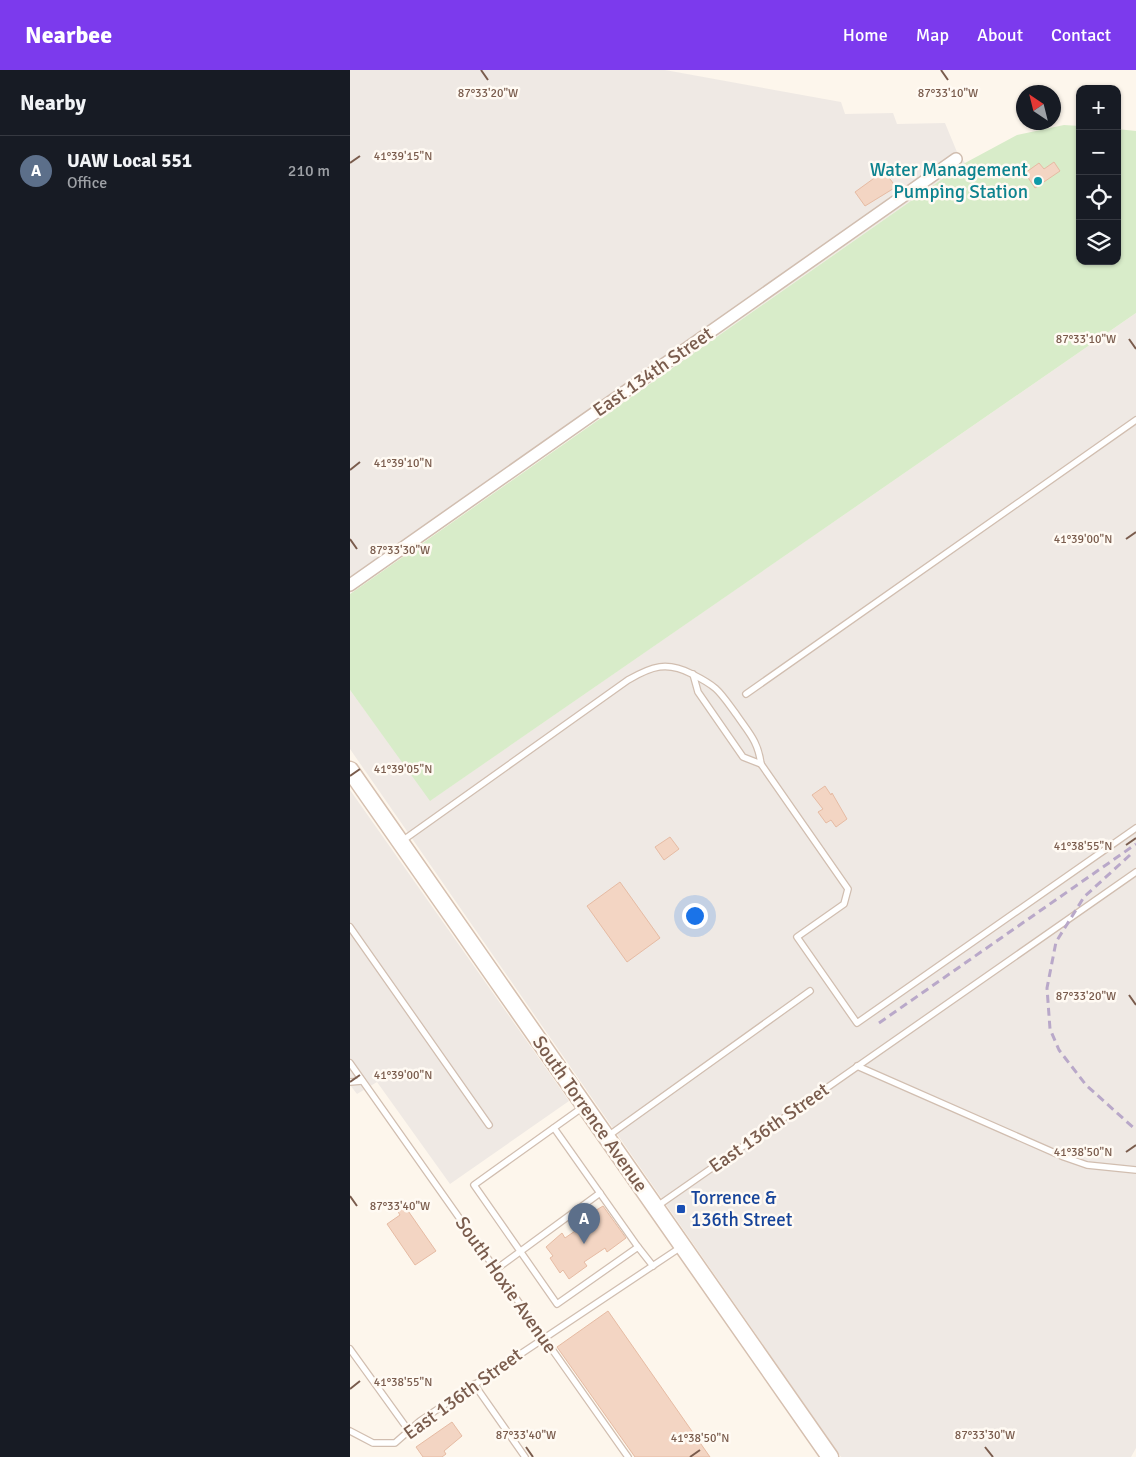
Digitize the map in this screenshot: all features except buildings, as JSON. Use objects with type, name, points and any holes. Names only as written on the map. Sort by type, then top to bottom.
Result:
[{"type":"main road","name":"South Torrence Avenue","points":[[350,770],[830,1457]]},
{"type":"street","name":"East 134th Street","points":[[350,585],[956,159]]},
{"type":"lane","points":[[746,694],[1136,420]]},
{"type":"lane","points":[[400,842],[639,674],[660,666],[682,667],[711,682],[719,690],[759,746],[761,764],[848,889],[844,904],[796,937],[857,1023],[1136,828]]},
{"type":"lane","points":[[693,674],[698,692],[743,757],[761,764]]},
{"type":"lane","name":"East 136th Street","points":[[655,1207],[1136,872]]},
{"type":"lane","points":[[350,927],[489,1125]]},
{"type":"lane","points":[[606,1137],[810,991]]},
{"type":"lane","name":"South Hoxie Avenue","points":[[350,1063],[494,1270],[628,1457]]},
{"type":"lane","points":[[857,1066],[1064,1157],[1087,1165],[1136,1170]]},
{"type":"lane","points":[[350,1082],[362,1081]]},
{"type":"lane","points":[[585,1106],[474,1185],[557,1304],[638,1247]]},
{"type":"lane","points":[[554,1128],[653,1266]]},
{"type":"lane","points":[[494,1270],[600,1193]]},
{"type":"lane","name":"East 136th Street","points":[[350,1431],[373,1444],[395,1443],[474,1384],[682,1246]]},
{"type":"lane","points":[[350,1349],[409,1431]]},
{"type":"lane","points":[[474,1384],[525,1457]]},
{"type":"shaded area","points":[[350,70],[665,70],[841,102],[845,114],[893,113],[897,124],[945,123],[957,152],[965,163],[350,593]]},
{"type":"shaded area","points":[[1136,313],[1136,1448],[1131,1457],[841,1457],[350,749],[350,690],[431,800]]},
{"type":"shaded area","points":[[350,790],[569,1101],[450,1184],[377,1082],[357,1094],[350,1085]]},
{"type":"green space","points":[[1061,126],[1076,126],[1076,265],[1121,265],[1121,129],[1136,131],[1136,313],[430,801],[350,690],[350,594],[965,163],[1017,135],[1040,130],[1061,130]]},
{"type":"railway","points":[[879,1023],[1136,844]]},
{"type":"railway","points":[[1130,855],[1084,897],[1056,942],[1047,988],[1050,1029],[1059,1050],[1086,1085],[1136,1130]]},
{"type":"place","name":"Water Management Pumping Station","points":[[1038,181]]},
{"type":"place","name":"Torrence & 136th Street","points":[[681,1209]]},
{"type":"place","name":"UAW Local 551","points":[[584,1244]]}]
